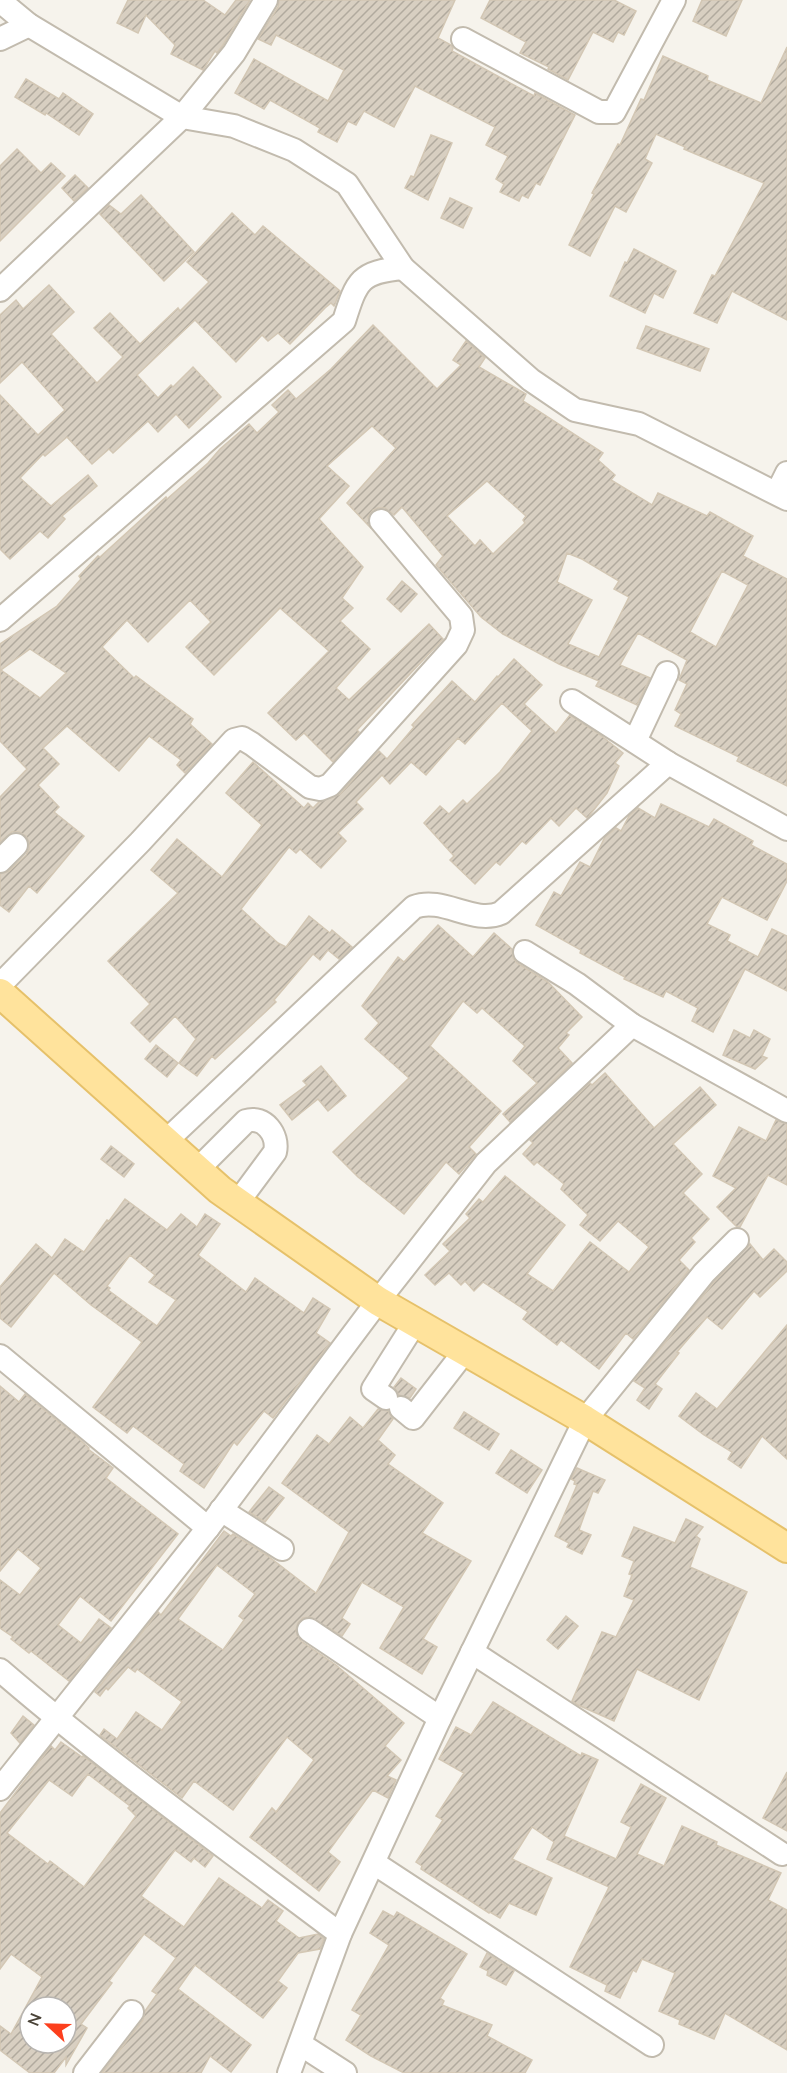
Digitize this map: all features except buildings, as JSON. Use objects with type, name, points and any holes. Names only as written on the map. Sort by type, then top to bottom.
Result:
[{"type":"main road","points":[[0,993],[197,1170],[238,1203],[378,1300],[585,1420],[787,1548]]},
{"type":"street","points":[[0,290],[182,117],[234,53],[266,0]]},
{"type":"street","points":[[463,39],[599,112],[614,112],[675,0]]},
{"type":"street","points":[[0,1],[29,25],[182,117],[234,126],[294,150],[347,184],[404,268],[531,380],[575,410],[639,423],[784,488]]},
{"type":"street","points":[[0,39],[29,25]]},
{"type":"street","points":[[0,620],[344,321],[351,300],[362,279],[381,270],[404,268]]},
{"type":"street","points":[[0,985],[140,842],[234,740],[242,738],[252,744],[310,787],[320,789],[330,785],[456,645],[463,630],[460,616],[381,521]]},
{"type":"street","points":[[635,741],[667,673]]},
{"type":"street","points":[[572,701],[668,763],[787,829]]},
{"type":"street","points":[[166,1141],[414,907],[422,904],[436,904],[490,918],[501,913],[668,763]]},
{"type":"street","points":[[0,861],[16,845]]},
{"type":"street","points":[[525,951],[577,984],[632,1025],[787,1111]]},
{"type":"street","points":[[0,1789],[215,1519],[378,1300],[486,1163],[632,1025]]},
{"type":"street","points":[[197,1170],[246,1120],[253,1118],[261,1120],[275,1136],[277,1144],[275,1152],[238,1203]]},
{"type":"street","points":[[289,2073],[340,1934],[440,1718],[585,1420],[704,1273],[737,1240]]},
{"type":"street","points":[[416,1321],[373,1389],[413,1418],[465,1351]]},
{"type":"street","points":[[0,1356],[215,1519],[282,1549]]},
{"type":"street","points":[[309,1630],[440,1718]]},
{"type":"street","points":[[472,1652],[782,1854]]},
{"type":"street","points":[[0,1670],[55,1718],[340,1934]]},
{"type":"street","points":[[374,1863],[652,2045]]},
{"type":"street","points":[[85,2073],[132,2012]]},
{"type":"street","points":[[300,2044],[345,2073]]}]
